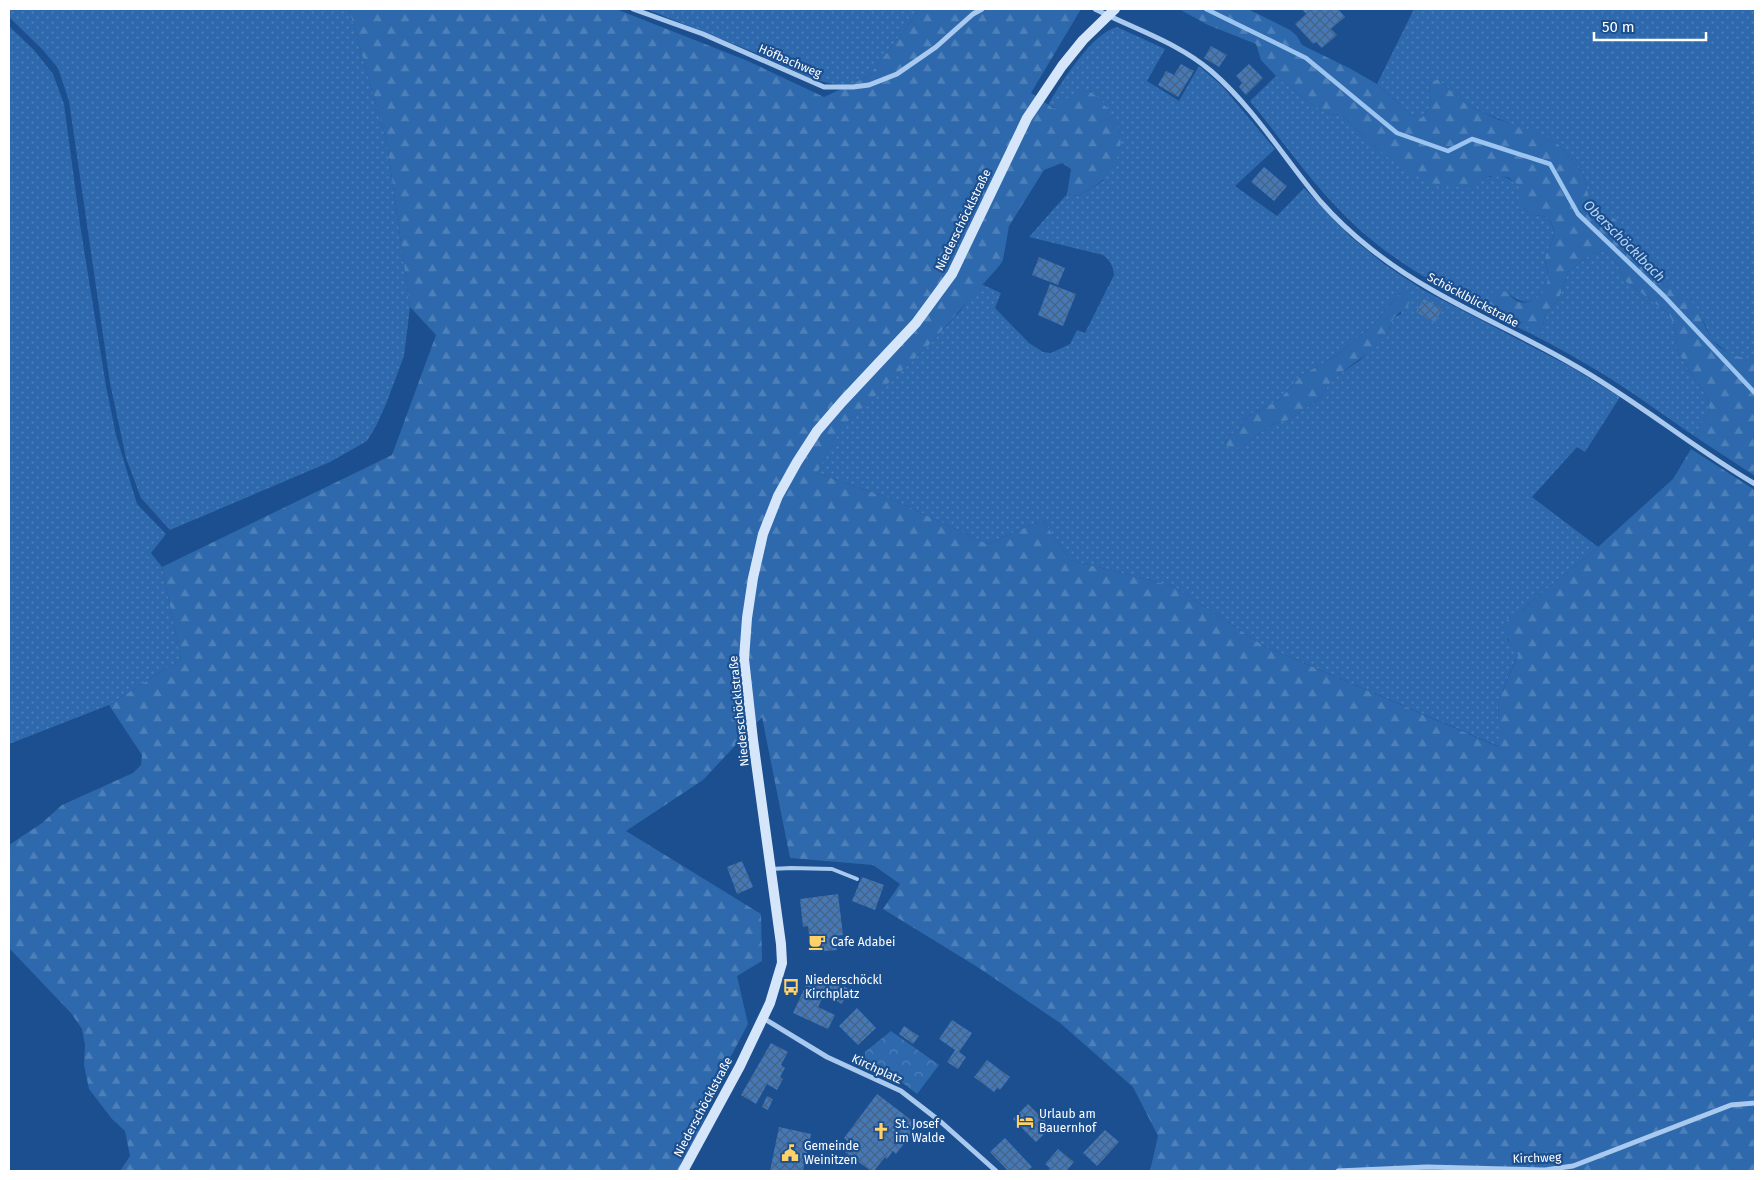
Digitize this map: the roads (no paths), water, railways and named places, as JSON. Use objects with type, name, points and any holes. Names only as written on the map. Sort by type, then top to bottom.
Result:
[{"type":"main road","name":"Niederschöcklstraße","points":[[683,1171],[763,1018],[772,997],[782,962],[744,659],[747,618],[753,578],[763,534],[778,496],[817,431],[916,323],[952,274],[1027,118],[1062,66],[1083,40],[1112,12]]},
{"type":"street","name":"Höfbachweg","points":[[633,9],[703,34],[824,87],[853,87],[869,85],[897,74],[936,47],[973,14],[982,9]]},
{"type":"street","name":"Schöcklblickstraße","points":[[1095,9],[1112,12],[1169,43],[1211,71],[1244,105],[1321,202],[1354,234],[1386,261],[1440,296],[1539,346],[1602,382],[1755,484]]},
{"type":"street","name":"Kirchplatz","points":[[763,1018],[827,1057],[901,1091],[941,1122],[996,1171]]},
{"type":"street","name":"Kirchweg","points":[[1338,1171],[1427,1167],[1545,1170],[1573,1166],[1731,1105],[1755,1103]]},
{"type":"lane","points":[[771,869],[832,870],[857,879]]},
{"type":"waterway","name":"Oberschöcklbach","points":[[1206,9],[1306,58],[1397,133],[1448,151],[1472,139],[1550,164],[1578,214],[1664,296],[1755,393]]},
{"type":"place","name":"Cafe Adabei","points":[[817,942]]},
{"type":"place","name":"Niederschöckl Kirchplatz","points":[[791,987]]},
{"type":"place","name":"Urlaub am Bauernhof","points":[[1025,1121]]},
{"type":"place","name":"St. Josef im Walde","points":[[881,1131]]},
{"type":"place","name":"Gemeinde Weinitzen","points":[[790,1153]]}]
